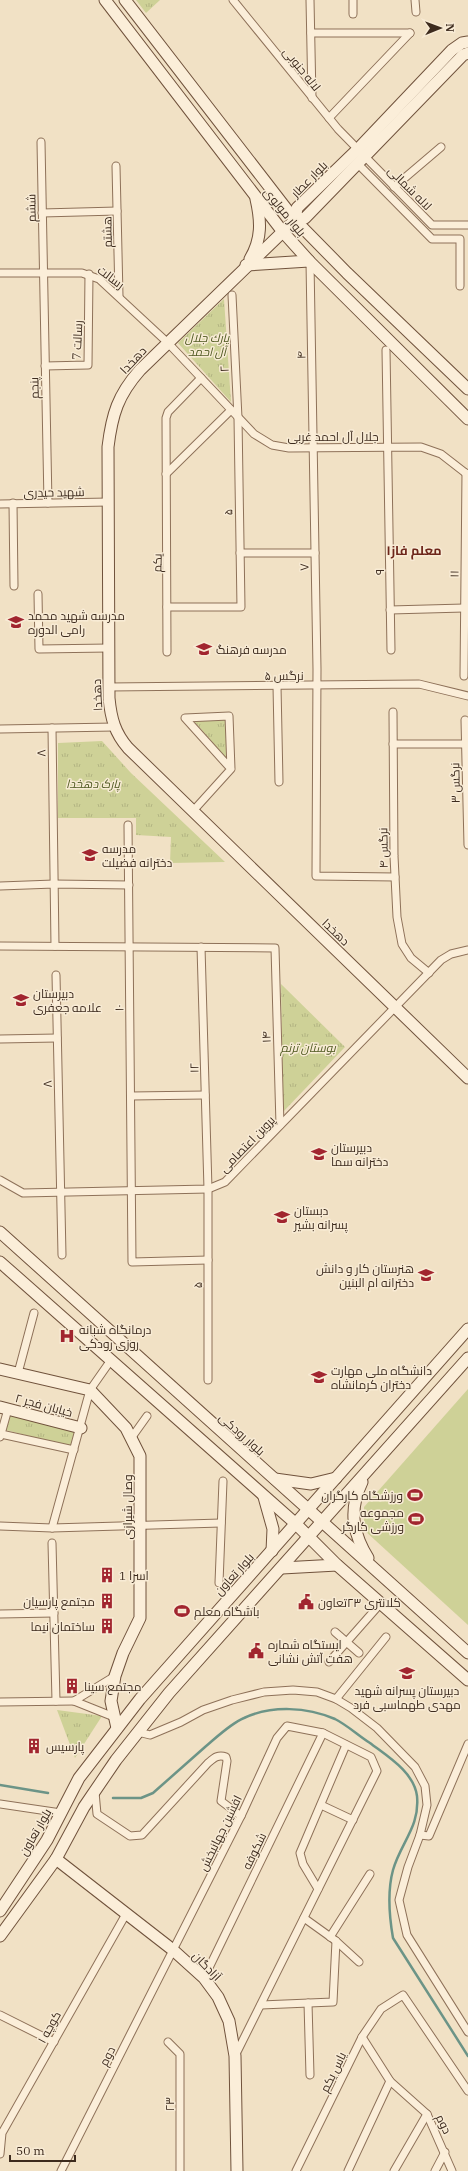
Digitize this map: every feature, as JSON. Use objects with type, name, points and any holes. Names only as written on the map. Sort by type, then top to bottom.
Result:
[{"type":"street","name":"بلوار مولوی","points":[[105,0],[283,232],[309,261],[468,419]]},
{"type":"street","name":"بلوار مولوی","points":[[125,0],[295,220],[347,273],[468,389]]},
{"type":"street","name":"لاله جنوبی","points":[[233,0],[360,157]]},
{"type":"street","points":[[310,0],[312,98]]},
{"type":"street","points":[[353,0],[353,14]]},
{"type":"street","points":[[415,0],[416,12]]},
{"type":"street","points":[[311,33],[410,33],[328,118]]},
{"type":"street","name":"بلوار عطار","points":[[283,232],[295,220],[305,218],[360,157],[452,50],[468,42]]},
{"type":"street","name":"بلوار عطار","points":[[360,157],[463,55],[468,53]]},
{"type":"street","name":"ششم","points":[[41,142],[43,273]]},
{"type":"street","points":[[394,187],[440,147]]},
{"type":"street","points":[[360,157],[432,239],[460,239],[460,286]]},
{"type":"street","name":"لاله شمالی","points":[[360,157],[394,187],[432,225],[468,225]]},
{"type":"street","name":"هشتم","points":[[116,166],[119,296]]},
{"type":"street","points":[[255,196],[259,214],[260,236],[246,265],[309,261]]},
{"type":"street","points":[[42,213],[117,211]]},
{"type":"street","name":"دهخدا","points":[[283,232],[246,265],[131,380],[115,407],[108,447],[109,687],[114,727],[128,748],[468,1078]]},
{"type":"street","name":"۴","points":[[309,261],[314,448]]},
{"type":"street","name":"رسالت","points":[[0,273],[89,274],[99,279],[119,296],[168,343]]},
{"type":"street","name":"پنجم","points":[[43,273],[48,503]]},
{"type":"street","name":"رسالت 7","points":[[45,366],[88,365],[89,274]]},
{"type":"street","name":"۲","points":[[232,296],[238,418]]},
{"type":"street","name":"جلال آل احمد غربی","points":[[168,343],[238,418],[258,437],[272,444],[289,448],[421,447],[441,454],[467,474]]},
{"type":"street","name":"۹","points":[[386,350],[389,447],[391,650]]},
{"type":"street","name":"یکم","points":[[167,652],[168,540],[166,418],[168,412],[201,378]]},
{"type":"street","points":[[166,474],[231,410]]},
{"type":"street","name":"۵","points":[[167,607],[241,607],[238,418]]},
{"type":"street","name":"۷","points":[[314,448],[317,686]]},
{"type":"street","name":"۱۱","points":[[464,676],[467,474]]},
{"type":"street","name":"شهید حیدری","points":[[0,504],[109,502]]},
{"type":"street","points":[[13,504],[14,586]]},
{"type":"street","points":[[240,553],[315,553]]},
{"type":"street","points":[[38,594],[39,649],[109,648]]},
{"type":"street","points":[[390,610],[464,608]]},
{"type":"street","points":[[317,686],[419,684],[468,696]]},
{"type":"street","points":[[277,686],[279,782]]},
{"type":"street","name":"نرگس ۵","points":[[109,687],[317,686],[316,876],[395,877]]},
{"type":"street","name":"نرگس ۴","points":[[393,712],[395,877],[397,917],[402,944],[411,958],[429,972]]},
{"type":"street","points":[[193,811],[231,769],[229,716],[185,718],[231,769]]},
{"type":"street","name":"نرگس ۳","points":[[465,720],[468,845]]},
{"type":"street","points":[[0,729],[114,727]]},
{"type":"street","name":"۸","points":[[52,728],[55,946]]},
{"type":"street","points":[[393,744],[465,744]]},
{"type":"street","name":"۱۰","points":[[128,825],[132,1262],[208,1260]]},
{"type":"street","points":[[0,886],[54,884],[129,885]]},
{"type":"street","points":[[0,946],[202,947]]},
{"type":"street","name":"۱۴","points":[[202,947],[275,948],[280,1125]]},
{"type":"street","name":"۱۲","points":[[202,947],[208,1189]]},
{"type":"street","name":"پروین اعتصامی","points":[[0,1180],[23,1193],[208,1189],[226,1182],[429,972],[451,954],[468,950]]},
{"type":"street","name":"۸","points":[[56,974],[62,1192],[62,1255]]},
{"type":"street","points":[[0,1040],[57,1038]]},
{"type":"street","points":[[131,1096],[205,1095]]},
{"type":"street","name":"۵","points":[[208,1189],[208,1380]]},
{"type":"street","name":"بلوار رودکی","points":[[0,1232],[308,1511],[374,1567],[468,1653]]},
{"type":"street","points":[[0,1262],[296,1524],[338,1565],[468,1680]]},
{"type":"street","points":[[18,1373],[34,1313]]},
{"type":"street","name":"بلوار تعاون","points":[[0,1911],[47,1840],[79,1778],[116,1723],[308,1511],[468,1329]]},
{"type":"street","points":[[0,1936],[56,1858],[95,1792],[116,1760],[169,1693],[468,1358]]},
{"type":"street","points":[[52,1528],[81,1428],[90,1390],[111,1360]]},
{"type":"street","points":[[0,1369],[90,1390]]},
{"type":"street","name":"وصال شیرازی","points":[[90,1390],[132,1437],[140,1456],[140,1618],[123,1653],[115,1676],[111,1701],[116,1723]]},
{"type":"street","points":[[4,1408],[0,1435],[74,1450]]},
{"type":"street","name":"خیابان فجر ۲","points":[[4,1408],[81,1428]]},
{"type":"street","points":[[132,1437],[147,1416]]},
{"type":"street","points":[[368,1470],[357,1493],[352,1515],[358,1540],[374,1567]]},
{"type":"street","points":[[273,1479],[311,1484],[323,1483],[338,1477]]},
{"type":"street","points":[[219,1583],[223,1482]]},
{"type":"street","points":[[264,1496],[272,1529],[272,1551]]},
{"type":"street","points":[[0,1526],[52,1528],[140,1524],[221,1523]]},
{"type":"street","points":[[52,1543],[56,1701]]},
{"type":"street","points":[[282,1568],[338,1565]]},
{"type":"street","points":[[329,1662],[381,1603]]},
{"type":"street","points":[[0,1614],[54,1613]]},
{"type":"street","points":[[335,1632],[359,1654]]},
{"type":"street","points":[[336,1699],[386,1637]]},
{"type":"street","points":[[0,1702],[74,1700],[115,1676]]},
{"type":"street","points":[[138,1732],[150,1735],[181,1722],[204,1710],[232,1700],[264,1692],[299,1690],[317,1692],[336,1699],[351,1708],[377,1728],[415,1767],[425,1786],[427,1805],[420,1835],[408,1867],[399,1900],[406,1935],[468,2032]]},
{"type":"street","points":[[74,1700],[116,1723]]},
{"type":"street","name":"افشین جهانبخش","points":[[173,1950],[241,1816],[277,1738],[287,1726],[323,1733]]},
{"type":"street","points":[[235,2056],[377,1771],[371,1757],[323,1733]]},
{"type":"street","name":"شکوفه","points":[[204,1978],[323,1733]]},
{"type":"street","points":[[420,1835],[430,1836],[468,1744]]},
{"type":"street","points":[[318,1889],[303,1864],[300,1853],[346,1745]]},
{"type":"street","points":[[95,1792],[97,1814],[130,1836],[142,1835],[208,1763],[217,1755],[222,1755],[226,1757],[227,1761],[221,1802],[241,1816]]},
{"type":"street","points":[[0,1804],[61,1813]]},
{"type":"street","points":[[321,1806],[353,1820]]},
{"type":"street","name":"آزادگان","points":[[56,1858],[173,1950],[204,1978],[218,1997],[228,2021],[235,2056],[237,2171]]},
{"type":"street","points":[[261,2005],[333,2002],[333,1939],[370,1874]]},
{"type":"street","name":"کوچه ۱","points":[[0,2154],[1,2132],[54,2042],[126,1914]]},
{"type":"street","points":[[304,1918],[333,1939],[359,1962]]},
{"type":"street","name":"دوم","points":[[61,2171],[173,1950]]},
{"type":"street","name":"یاس یکم","points":[[296,2171],[362,2037],[381,2009],[403,1995],[468,2091]]},
{"type":"street","points":[[308,2003],[310,2075]]},
{"type":"street","points":[[0,2015],[54,2042]]},
{"type":"street","name":"دوم","points":[[362,2037],[390,2082],[427,2114],[445,2152],[452,2171]]},
{"type":"street","name":"۲۳","points":[[168,2042],[180,2054],[180,2171]]},
{"type":"street","points":[[348,2171],[390,2082]]},
{"type":"street","points":[[394,2171],[427,2114]]},
{"type":"street","points":[[435,2171],[445,2152]]},
{"type":"green space","points":[[136,0],[160,0],[146,13]]},
{"type":"green space","name":"پارك جلال آل احمد","points":[[224,299],[231,402],[178,343]]},
{"type":"green space","points":[[226,719],[228,760],[193,720]]},
{"type":"green space","name":"پارک دهخدا","points":[[102,741],[131,773],[225,862],[170,863],[171,837],[136,835],[136,818],[58,818],[58,743]]},
{"type":"green space","name":"بوستان ترنم","points":[[281,984],[345,1047],[283,1112]]},
{"type":"green space","name":"مجموعه ورزشی کارگر","points":[[468,1389],[468,1625],[364,1530],[364,1507]]},
{"type":"green space","points":[[10,1413],[76,1430],[72,1447],[6,1430]]},
{"type":"green space","points":[[57,1710],[102,1716],[75,1758]]},
{"type":"waterway","points":[[113,1798],[141,1798],[153,1793],[229,1727],[244,1718],[255,1714],[278,1709],[301,1710],[324,1715],[335,1719],[348,1727],[399,1765],[411,1779],[415,1787],[417,1796],[416,1817],[396,1860],[391,1878],[389,1904],[393,1938],[468,2056]]},
{"type":"waterway","points":[[0,1785],[48,1793]]},
{"type":"place","name":"مدرسه شهید محمد رامی الدوره","points":[[16,622]]},
{"type":"place","name":"مدرسه فرهنگ","points":[[204,649]]},
{"type":"place","name":"مدرسه دخترانه فضيلت","points":[[90,855]]},
{"type":"place","name":"دبیرستان علامه جعفری","points":[[21,1000]]},
{"type":"place","name":"دبیرستان دخترانه سما","points":[[319,1154]]},
{"type":"place","name":"دبستان پسرانه بشير","points":[[282,1217]]},
{"type":"place","name":"هنرستان کار و دانش دخترانه ام البنین","points":[[426,1275]]},
{"type":"place","name":"درمانگاه شبانه روزی رودکی","points":[[67,1336]]},
{"type":"place","name":"دانشگاه ملی مهارت دختران کرمانشاه","points":[[319,1377]]},
{"type":"place","name":"ورزشگاه کارگران","points":[[415,1495]]},
{"type":"place","name":"مجموعه ورزشی کارگر","points":[[416,1519]]},
{"type":"place","name":"اسرا 1","points":[[107,1575]]},
{"type":"place","name":"مجتمع پارسیان","points":[[107,1601]]},
{"type":"place","name":"کلانتری ۲۳تعاون","points":[[306,1602]]},
{"type":"place","name":"باشگاه معلم","points":[[182,1611]]},
{"type":"place","name":"ساختمان نیما","points":[[107,1626]]},
{"type":"place","name":"ایستگاه شماره هفت آتش نشانی","points":[[256,1651]]},
{"type":"place","name":"دبیرستان پسرانه شهید مهدی طهماسبی فرد","points":[[407,1673]]},
{"type":"place","name":"مجتمع سینا","points":[[72,1686]]},
{"type":"place","name":"پارسیس","points":[[34,1746]]},
{"type":"district","name":"معلم فاز۱","points":[[414,550]]}]
